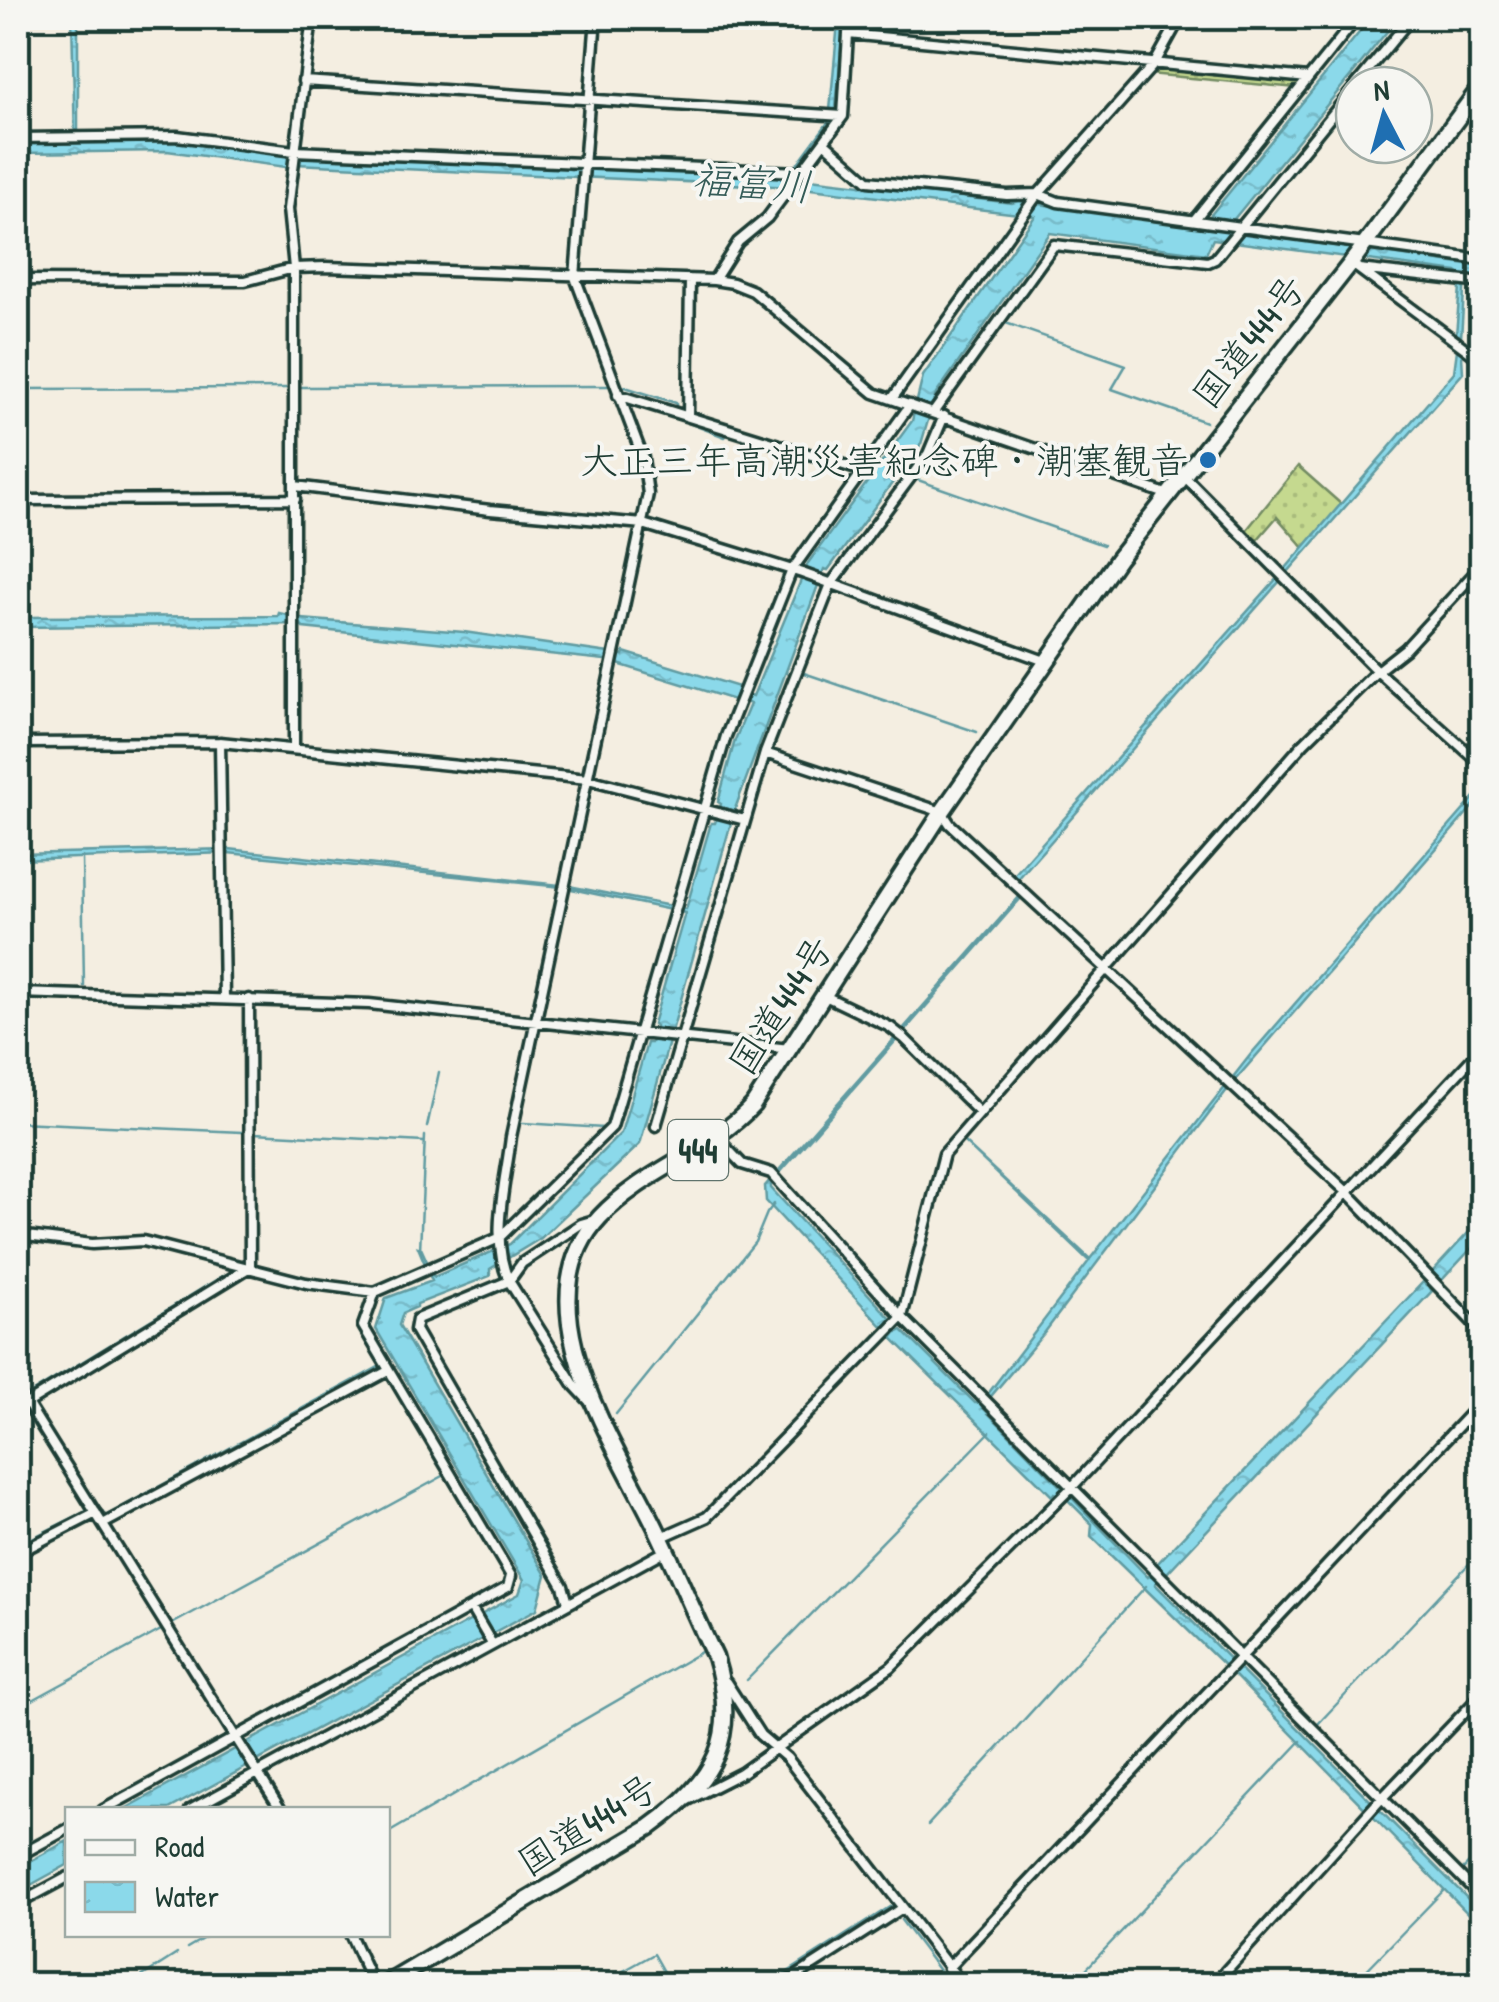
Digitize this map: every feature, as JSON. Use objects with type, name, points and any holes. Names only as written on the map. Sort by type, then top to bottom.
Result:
[{"type":"highway","name":"国道444号","points":[[386,1984],[650,1827],[684,1802],[704,1781],[722,1738],[724,1697],[720,1674],[575,1355],[568,1296],[573,1267],[598,1219],[635,1188],[717,1138],[753,1105],[942,812],[1046,661],[1166,494],[1355,266],[1364,245],[1482,85]]},
{"type":"street","points":[[294,748],[294,268],[288,209],[312,18]]},
{"type":"street","points":[[596,18],[575,277],[648,479],[643,524],[510,1137],[499,1238],[509,1280],[575,1386],[597,1409]]},
{"type":"street","points":[[714,280],[738,242],[767,218],[826,143],[835,115],[849,18]]},
{"type":"street","points":[[892,400],[1036,196],[1155,63],[1180,18]]},
{"type":"street","points":[[1199,220],[1357,18]]},
{"type":"street","points":[[1372,65],[1411,18]]},
{"type":"street","points":[[848,34],[1308,78]]},
{"type":"street","points":[[303,81],[835,115]]},
{"type":"street","points":[[933,412],[1054,245],[1215,260],[1334,111]]},
{"type":"street","points":[[18,138],[178,136],[293,157],[799,174]]},
{"type":"street","points":[[826,143],[868,181],[1036,196],[1482,260]]},
{"type":"street","points":[[1355,266],[1482,283]]},
{"type":"street","points":[[1355,266],[1482,360]]},
{"type":"street","points":[[18,280],[245,281],[294,268],[326,267],[733,283],[753,291],[874,394],[1166,494]]},
{"type":"street","points":[[688,416],[690,280]]},
{"type":"street","points":[[618,396],[863,472]]},
{"type":"street","points":[[18,1235],[92,1244],[143,1241],[306,1283],[375,1292],[415,1280],[427,1269],[499,1238],[612,1127],[710,811],[726,736],[797,571],[912,406]]},
{"type":"street","points":[[656,1126],[740,819],[827,582],[928,454],[944,416]]},
{"type":"street","points":[[1184,476],[1377,671],[1482,765]]},
{"type":"street","points":[[295,486],[643,524],[797,571],[1046,661]]},
{"type":"street","points":[[18,500],[295,499]]},
{"type":"street","points":[[195,1807],[256,1770],[568,1603],[707,1517],[902,1317],[944,1154],[1303,744],[1377,671],[1406,649],[1482,565]]},
{"type":"street","points":[[18,743],[220,742],[294,748],[588,779],[740,819]]},
{"type":"street","points":[[220,742],[224,998]]},
{"type":"street","points":[[765,752],[942,812],[950,824],[1346,1192],[1482,1332]]},
{"type":"street","points":[[18,993],[369,1004],[790,1049]]},
{"type":"street","points":[[824,996],[904,1038],[980,1113]]},
{"type":"street","points":[[249,999],[250,1267]]},
{"type":"street","points":[[684,1802],[741,1774],[891,1667],[1067,1492],[1482,1048]]},
{"type":"street","points":[[717,1138],[742,1164],[774,1177],[902,1317],[986,1400],[1067,1492],[1158,1574],[1238,1660],[1482,1898]]},
{"type":"street","points":[[568,1603],[564,1586],[414,1330],[417,1319],[428,1308],[509,1280],[522,1263],[581,1224],[598,1219]]},
{"type":"street","points":[[18,1409],[250,1267]]},
{"type":"street","points":[[109,1807],[237,1740],[508,1587],[511,1576],[363,1326],[375,1292]]},
{"type":"street","points":[[103,1524],[386,1366]]},
{"type":"street","points":[[948,1968],[1482,1401]]},
{"type":"street","points":[[27,1403],[280,1807]]},
{"type":"street","points":[[18,1553],[96,1513]]},
{"type":"street","points":[[471,1608],[492,1644]]},
{"type":"street","points":[[720,1674],[760,1735],[787,1758],[962,1984]]},
{"type":"street","points":[[1214,1984],[1482,1694]]},
{"type":"street","points":[[18,1856],[65,1831]]},
{"type":"street","points":[[18,1904],[65,1879]]},
{"type":"street","points":[[784,1984],[901,1909]]},
{"type":"street","points":[[351,1937],[372,1984]]},
{"type":"green space","points":[[1155,67],[1301,83],[1297,88],[1149,74]]},
{"type":"green space","points":[[1298,466],[1342,505],[1305,549],[1277,517],[1257,540],[1245,532]]},
{"type":"water","name":"福富川","points":[[72,18],[78,18],[78,142],[177,141],[287,155],[289,159],[297,156],[789,175],[829,121],[838,22],[775,18],[844,18],[832,120],[835,123],[793,177],[1018,201],[1201,227],[1371,18],[1398,18],[1360,65],[1334,65],[1334,96],[1225,230],[1481,267],[1481,276],[1465,276],[1463,373],[1018,879],[1022,897],[771,1183],[771,1188],[891,1319],[898,1332],[902,1330],[975,1403],[981,1403],[1089,1261],[964,1142],[1090,1259],[1251,1054],[1481,790],[1481,797],[1230,1086],[1045,1332],[982,1407],[1148,1577],[1161,1568],[1157,1564],[1423,1282],[1426,1285],[1435,1276],[1432,1272],[1481,1219],[1481,1238],[1441,1281],[1438,1279],[1430,1288],[1432,1291],[1167,1573],[1163,1571],[1155,1584],[1481,1912],[1481,1927],[1235,1676],[1091,1536],[1092,1524],[1067,1499],[1054,1493],[1052,1496],[892,1338],[895,1334],[883,1327],[766,1201],[765,1186],[1019,897],[1014,875],[1454,372],[1461,275],[1213,239],[1206,254],[1050,233],[936,394],[921,444],[828,570],[824,569],[735,809],[640,1144],[541,1238],[490,1269],[490,1276],[403,1313],[399,1325],[546,1575],[537,1609],[173,1807],[129,1807],[519,1594],[524,1580],[376,1329],[386,1298],[432,1281],[418,1247],[434,1277],[510,1244],[621,1133],[647,1043],[651,1043],[656,1026],[653,1024],[685,913],[562,887],[228,853],[18,860],[18,854],[229,849],[569,886],[686,909],[711,823],[715,823],[721,804],[718,802],[735,740],[750,704],[744,701],[746,694],[753,696],[808,563],[912,421],[923,376],[1035,216],[794,187],[295,164],[286,167],[167,151],[18,153],[18,143],[75,142]]},
{"type":"water","points":[[279,613],[289,618],[464,632],[623,655],[624,652],[739,687],[734,700],[605,660],[303,628],[301,624],[18,627],[18,617]]},
{"type":"water","points":[[65,1842],[65,1866],[18,1892],[18,1868]]},
{"type":"waterway","points":[[1003,322],[1126,365],[1112,389],[1206,422]]},
{"type":"waterway","points":[[301,387],[608,386]]},
{"type":"waterway","points":[[622,386],[676,403],[676,407]]},
{"type":"waterway","points":[[18,389],[289,388]]},
{"type":"waterway","points":[[673,417],[725,437],[727,434],[856,473]]},
{"type":"waterway","points":[[915,479],[1103,545]]},
{"type":"waterway","points":[[801,672],[977,732]]},
{"type":"waterway","points":[[82,857],[84,986]]},
{"type":"waterway","points":[[427,1127],[439,1072]]},
{"type":"waterway","points":[[18,1122],[242,1132]]},
{"type":"waterway","points":[[523,1123],[604,1128]]},
{"type":"waterway","points":[[254,1133],[424,1142]]},
{"type":"waterway","points":[[420,1250],[425,1136]]},
{"type":"waterway","points":[[616,1414],[755,1242],[774,1204]]},
{"type":"waterway","points":[[18,1401],[224,1275]]},
{"type":"waterway","points":[[98,1506],[105,1516],[382,1365]]},
{"type":"waterway","points":[[747,1680],[990,1432]]},
{"type":"waterway","points":[[172,1624],[445,1475]]},
{"type":"waterway","points":[[18,1545],[88,1510]]},
{"type":"waterway","points":[[1317,1725],[1482,1550]]},
{"type":"waterway","points":[[928,1825],[1146,1586]]},
{"type":"waterway","points":[[18,1708],[161,1630]]},
{"type":"waterway","points":[[390,1832],[701,1652]]},
{"type":"waterway","points":[[1072,1984],[1301,1741]]},
{"type":"waterway","points":[[1461,1871],[1482,1850]]},
{"type":"waterway","points":[[1353,1984],[1444,1890]]},
{"type":"waterway","points":[[769,1984],[891,1906]]},
{"type":"waterway","points":[[901,1920],[949,1984]]},
{"type":"waterway","points":[[187,1948],[206,1937]]},
{"type":"waterway","points":[[130,1984],[177,1954]]},
{"type":"waterway","points":[[600,1984],[654,1954],[671,1984]]},
{"type":"place","name":"大正三年高潮災害紀念碑・潮塞観音","points":[[1208,460]]}]
